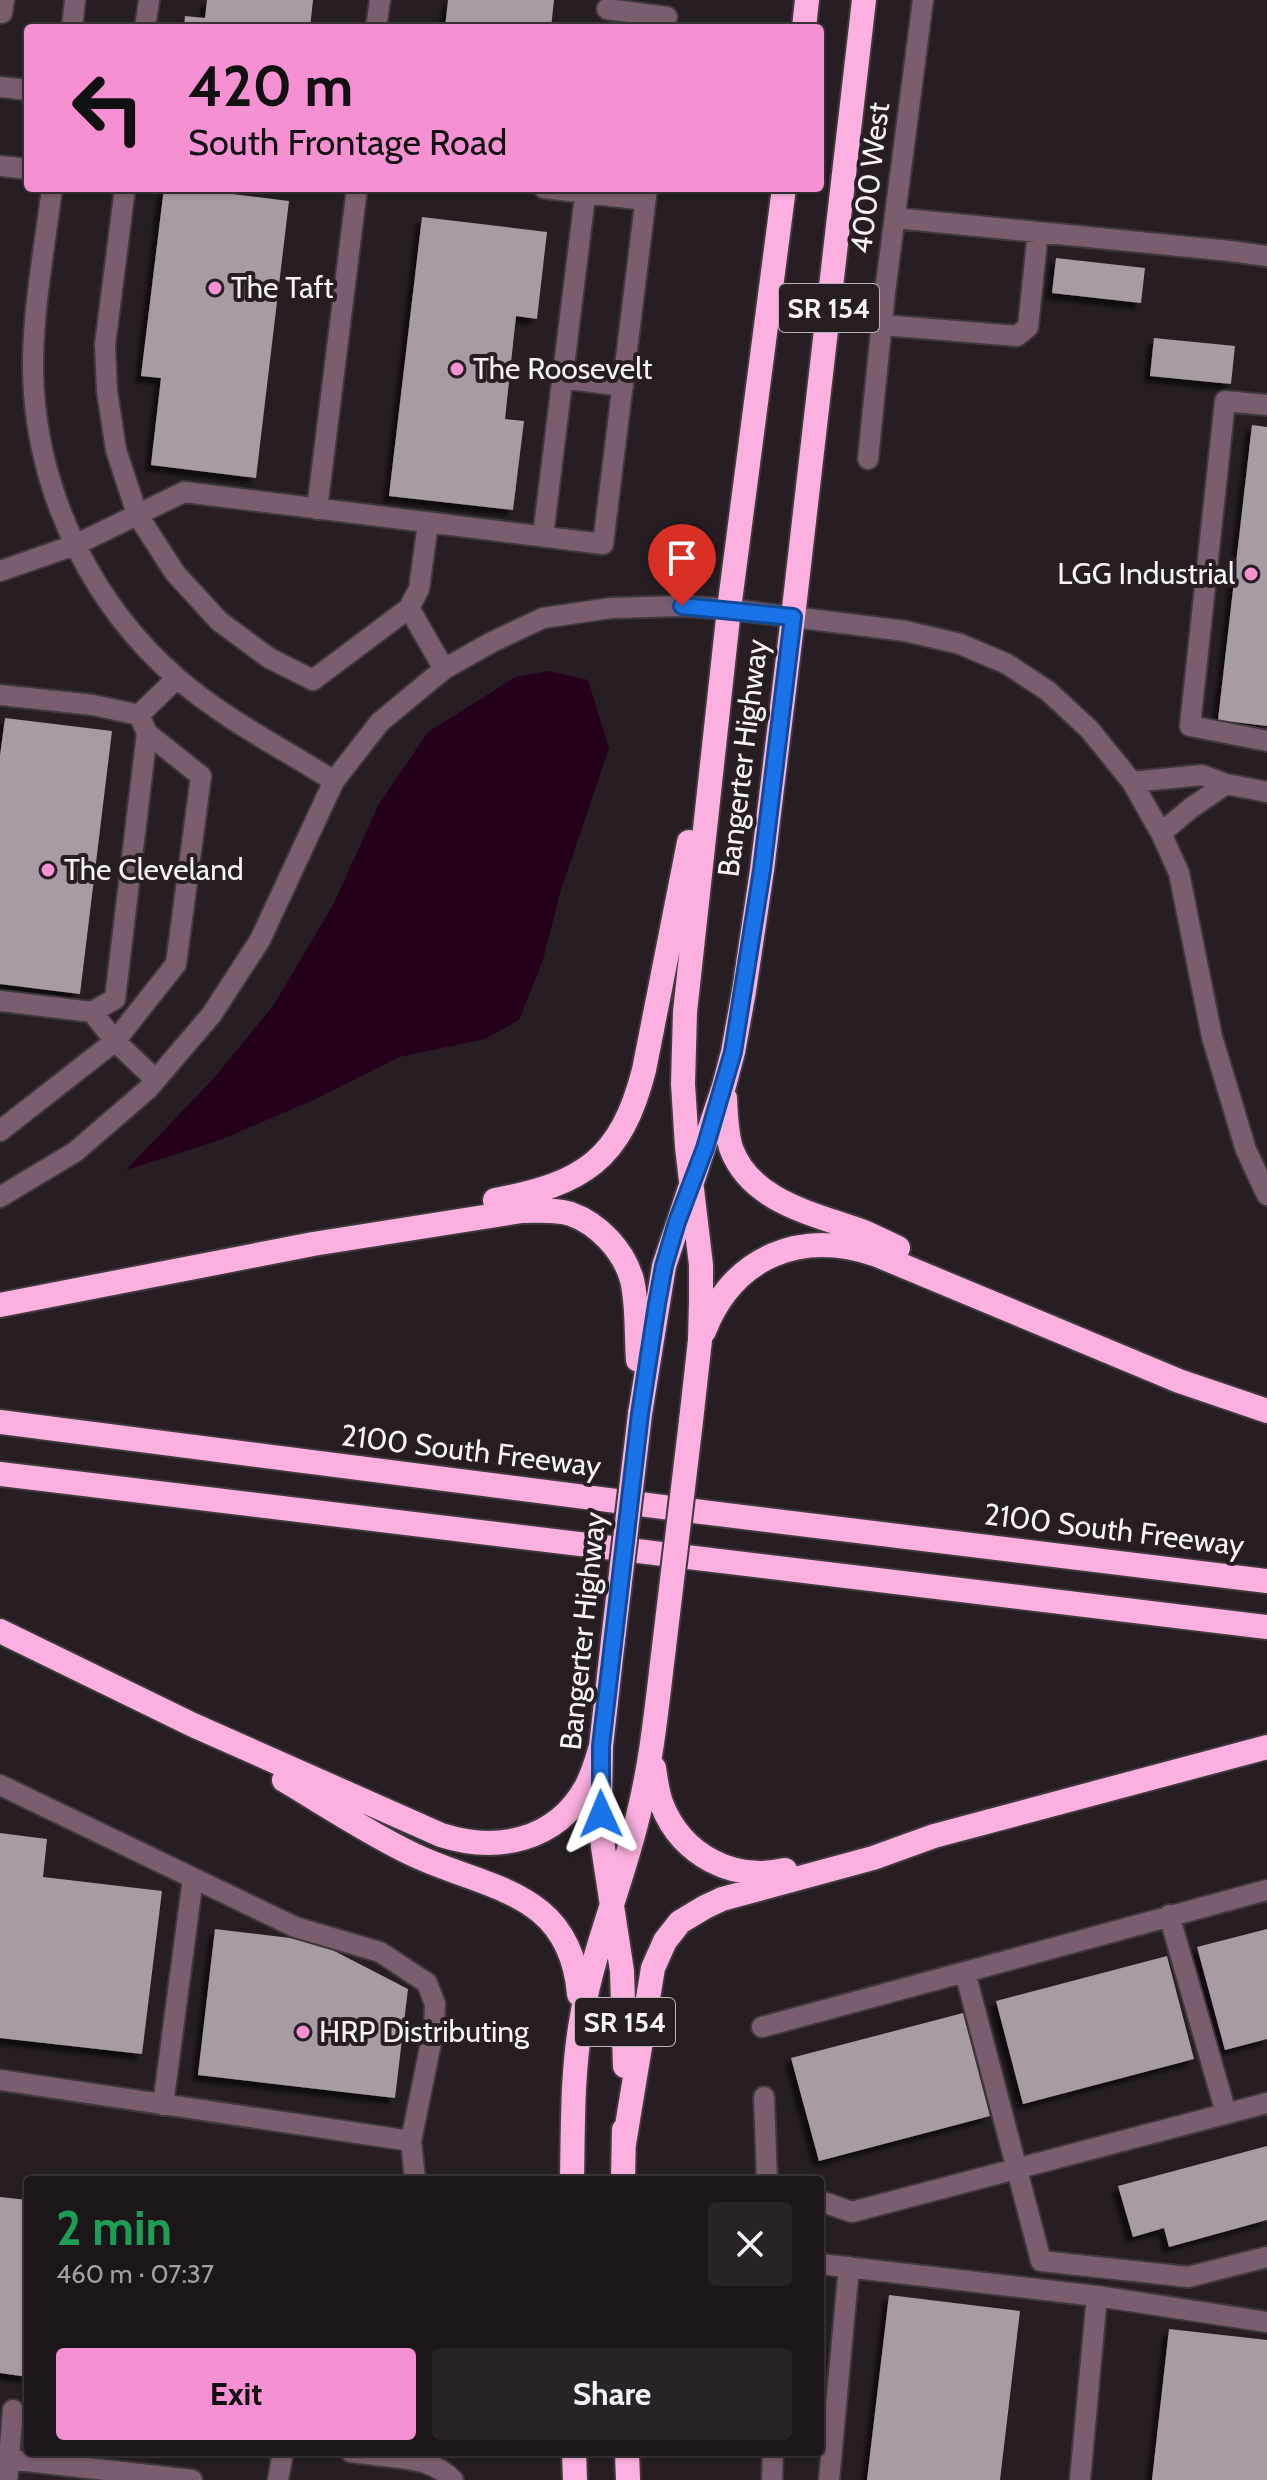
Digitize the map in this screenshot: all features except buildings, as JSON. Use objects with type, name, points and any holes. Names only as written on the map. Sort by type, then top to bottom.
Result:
[{"type":"highway","points":[[804,24],[807,0]]},
{"type":"highway","name":"Bangerter Highway","points":[[623,2176],[625,2006],[602,1831],[601,1746],[640,1414],[664,1266],[733,1052],[756,912],[864,0]]},
{"type":"highway","name":"Bangerter Highway","points":[[572,2176],[575,2074],[582,2018],[591,1969],[638,1818],[651,1753],[700,1340],[701,1265],[683,1084],[685,1012],[719,691],[783,192]]},
{"type":"highway","points":[[313,1244],[356,1224],[547,1189],[592,1164],[622,1131],[636,1100],[644,1070],[719,691]]},
{"type":"highway","points":[[724,1086],[731,1147],[747,1173],[769,1194],[784,1203],[866,1233],[1179,1381]]},
{"type":"highway","points":[[0,1305],[313,1244],[522,1211],[552,1210],[586,1222],[614,1246],[626,1265],[635,1299],[640,1414]]},
{"type":"highway","points":[[700,1340],[723,1296],[755,1264],[787,1249],[828,1244],[877,1255],[1179,1381],[1267,1411]]},
{"type":"highway","name":"2100 South Freeway","points":[[0,1422],[686,1511],[1267,1581]]},
{"type":"highway","points":[[0,1474],[1267,1627]]},
{"type":"highway","points":[[0,1631],[193,1725],[441,1835],[464,1841],[489,1844],[512,1842],[531,1835],[567,1812],[588,1784],[601,1746]]},
{"type":"highway","points":[[193,1725],[393,1845],[506,1890],[537,1909],[559,1933],[573,1957],[582,2018]]},
{"type":"highway","points":[[651,1753],[659,1797],[677,1831],[709,1860],[736,1871],[773,1873],[869,1848],[934,1836],[1267,1747]]},
{"type":"highway","points":[[624,2144],[653,1968],[665,1941],[680,1922],[722,1899],[873,1858],[934,1836]]},
{"type":"highway","points":[[574,2456],[575,2480]]},
{"type":"highway","points":[[627,2456],[628,2480]]},
{"type":"street","points":[[0,13],[4,0]]},
{"type":"street","points":[[72,24],[75,0]]},
{"type":"street","points":[[146,24],[149,0]]},
{"type":"street","points":[[377,24],[380,0]]},
{"type":"street","name":"4000 West","points":[[868,459],[923,0]]},
{"type":"street","points":[[606,12],[668,15]]},
{"type":"street","points":[[0,87],[24,90]]},
{"type":"street","points":[[0,166],[24,169]]},
{"type":"street","points":[[52,192],[34,342],[34,393],[42,447],[55,496],[75,545],[97,587],[132,634],[177,678],[208,702],[334,781]]},
{"type":"street","points":[[124,192],[105,345],[107,391],[116,450],[137,514],[175,573],[219,621],[269,658],[313,680],[409,608],[419,589],[428,523]]},
{"type":"street","points":[[317,509],[357,192]]},
{"type":"street","points":[[543,536],[585,192]]},
{"type":"street","points":[[0,571],[75,545],[184,492],[603,544],[646,194],[616,192]]},
{"type":"street","points":[[895,218],[1267,256]]},
{"type":"street","points":[[882,325],[1017,336],[1028,327],[1038,232]]},
{"type":"street","points":[[562,378],[623,386]]},
{"type":"street","points":[[1267,405],[1225,401],[1190,726],[1267,741]]},
{"type":"street","points":[[0,1197],[75,1152],[156,1080],[212,1014],[260,940],[334,781],[380,722],[444,669],[543,618],[611,608],[682,606],[905,631],[960,644],[1007,664],[1048,691],[1089,729],[1132,782],[1179,873],[1212,1037],[1246,1150],[1267,1195]]},
{"type":"street","points":[[409,608],[444,669]]},
{"type":"street","points":[[0,1001],[92,1012],[115,999],[143,724],[177,678]]},
{"type":"street","points":[[0,695],[93,705],[143,724],[201,776],[176,964],[115,1041],[0,1131]]},
{"type":"street","points":[[1132,782],[1202,775],[1226,784],[1267,792]]},
{"type":"street","points":[[1161,833],[1226,784]]},
{"type":"street","points":[[92,1012],[115,1041],[156,1080]]},
{"type":"street","points":[[0,1785],[295,1927],[380,1952],[427,1983],[435,2004],[434,2028],[411,2141],[415,2176]]},
{"type":"street","points":[[163,2105],[193,1878]]},
{"type":"street","points":[[762,2027],[1267,1890]]},
{"type":"street","points":[[1169,1915],[1226,2113]]},
{"type":"street","points":[[965,1972],[1041,2261],[1188,2277],[1267,2257]]},
{"type":"street","points":[[0,2080],[411,2141]]},
{"type":"street","points":[[764,2097],[767,2176]]},
{"type":"street","points":[[824,2202],[852,2212],[1267,2103]]},
{"type":"street","points":[[824,2264],[1097,2296],[1267,2322]]},
{"type":"street","points":[[829,2480],[849,2267]]},
{"type":"street","points":[[1080,2480],[1097,2296]]},
{"type":"street","points":[[14,2411],[8,2470],[192,2480]]},
{"type":"street","points":[[278,2480],[282,2456]]},
{"type":"street","points":[[390,2456],[427,2462],[453,2480]]},
{"type":"street","points":[[772,2480],[773,2456]]},
{"type":"shaded area","points":[[549,671],[588,680],[609,748],[560,893],[543,960],[519,1020],[485,1039],[399,1057],[311,1101],[220,1140],[126,1170],[213,1079],[273,1006],[333,905],[379,804],[428,732],[515,677]]},
{"type":"place","name":"The Taft","points":[[215,288]]},
{"type":"place","name":"The Roosevelt","points":[[457,369]]},
{"type":"place","name":"LGG Industrial","points":[[1251,574]]},
{"type":"place","name":"The Cleveland","points":[[48,870]]},
{"type":"place","name":"HRP Distributing","points":[[303,2032]]},
{"type":"route","points":[[601,1814],[601,1746],[640,1414],[657,1304],[677,1222],[705,1148],[733,1052],[762,870],[793,617],[682,606]]}]
